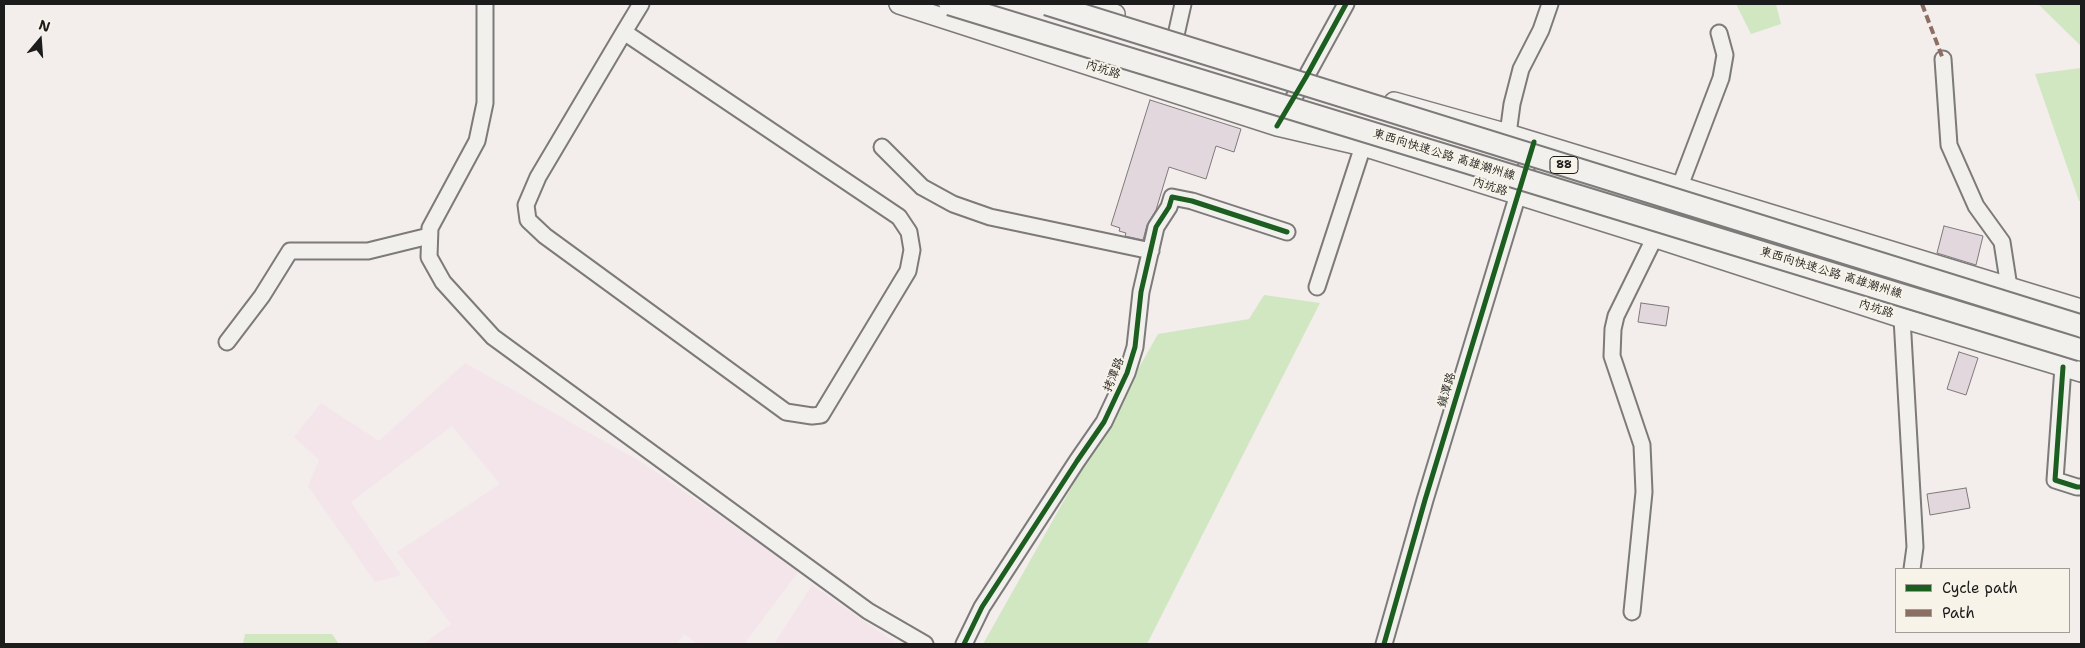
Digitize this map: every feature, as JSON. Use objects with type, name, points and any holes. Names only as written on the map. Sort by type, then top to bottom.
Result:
[{"type":"highway","name":"東西向快速公路 高雄潮州線","points":[[950,4],[2081,350]]},
{"type":"highway","name":"東西向快速公路 高雄潮州線","points":[[1047,4],[2081,313]]},
{"type":"main road","name":"內坑路","points":[[899,4],[1277,126],[1363,146],[1902,318],[2081,372]]},
{"type":"main road","points":[[1082,4],[1306,78],[1508,134],[1680,186],[2009,287],[2081,313]]},
{"type":"street","points":[[485,4],[485,103],[477,141],[430,228],[429,257],[443,282],[493,336],[868,611],[925,644]]},
{"type":"street","points":[[624,32],[899,217],[909,232],[912,250],[908,271],[821,415],[812,416],[786,412],[545,236],[528,220],[526,205],[538,177],[624,32],[641,4]]},
{"type":"street","points":[[1176,35],[1183,4]]},
{"type":"street","points":[[1277,126],[1306,78],[1346,4]]},
{"type":"street","points":[[1508,134],[1512,104],[1521,69],[1541,30],[1550,4]]},
{"type":"street","points":[[1632,612],[1644,492],[1642,445],[1612,356],[1613,329],[1616,316],[1680,186],[1721,78],[1725,55],[1719,33]]},
{"type":"street","points":[[1943,59],[1949,145],[1976,206],[2002,242],[2009,287]]},
{"type":"street","name":"鎮潭路","points":[[1384,644],[1425,500],[1534,142]]},
{"type":"street","points":[[1317,287],[1363,146]]},
{"type":"street","points":[[882,147],[922,187],[953,204],[990,218],[1151,251]]},
{"type":"street","name":"拷潭路","points":[[964,644],[982,607],[1077,460],[1104,422],[1127,373],[1135,346],[1141,292],[1156,227],[1169,207],[1172,197],[1192,201],[1287,232]]},
{"type":"street","points":[[227,342],[262,296],[290,251],[368,251],[430,236]]},
{"type":"street","points":[[1902,318],[1915,547],[1912,568]]},
{"type":"street","points":[[2063,367],[2055,480],[2081,487]]},
{"type":"shaded area","points":[[465,363],[643,463],[799,571],[744,644],[698,644],[684,634],[677,644],[423,644],[451,624],[397,552],[500,484],[452,426],[351,502],[401,575],[375,582],[308,486],[319,460],[294,437],[321,403],[379,441]]},
{"type":"shaded area","points":[[812,585],[897,644],[774,644]]},
{"type":"green space","points":[[1736,4],[1776,4],[1781,24],[1751,34]]},
{"type":"green space","points":[[2038,4],[2081,4],[2081,46]]},
{"type":"green space","points":[[2081,68],[2081,201],[2079,201],[2035,74]]},
{"type":"green space","points":[[1264,295],[1320,303],[1147,644],[983,644],[1158,334],[1249,319]]},
{"type":"green space","points":[[245,634],[332,634],[339,644],[243,644]]},
{"type":"building","points":[[1150,100],[1241,129],[1234,152],[1216,146],[1206,179],[1169,167],[1156,210],[1147,225],[1143,240],[1125,236],[1126,233],[1119,231],[1120,228],[1111,225]]},
{"type":"building","points":[[1944,226],[1983,236],[1976,265],[1937,253]]},
{"type":"building","points":[[1641,303],[1669,307],[1666,326],[1638,322]]},
{"type":"building","points":[[1959,352],[1978,358],[1966,395],[1947,389]]},
{"type":"building","points":[[1966,488],[1970,508],[1930,515],[1927,494]]},
{"type":"marked path","points":[[1922,4],[1943,59]]},
{"type":"cycle path","points":[[1277,126],[1346,4]]},
{"type":"cycle path","points":[[1384,644],[1425,500],[1534,142]]},
{"type":"cycle path","points":[[964,644],[982,607],[1104,422],[1127,373],[1135,347],[1141,292],[1156,227],[1169,207],[1172,197],[1192,201],[1287,232]]},
{"type":"cycle path","points":[[2063,367],[2055,480],[2081,487]]}]
